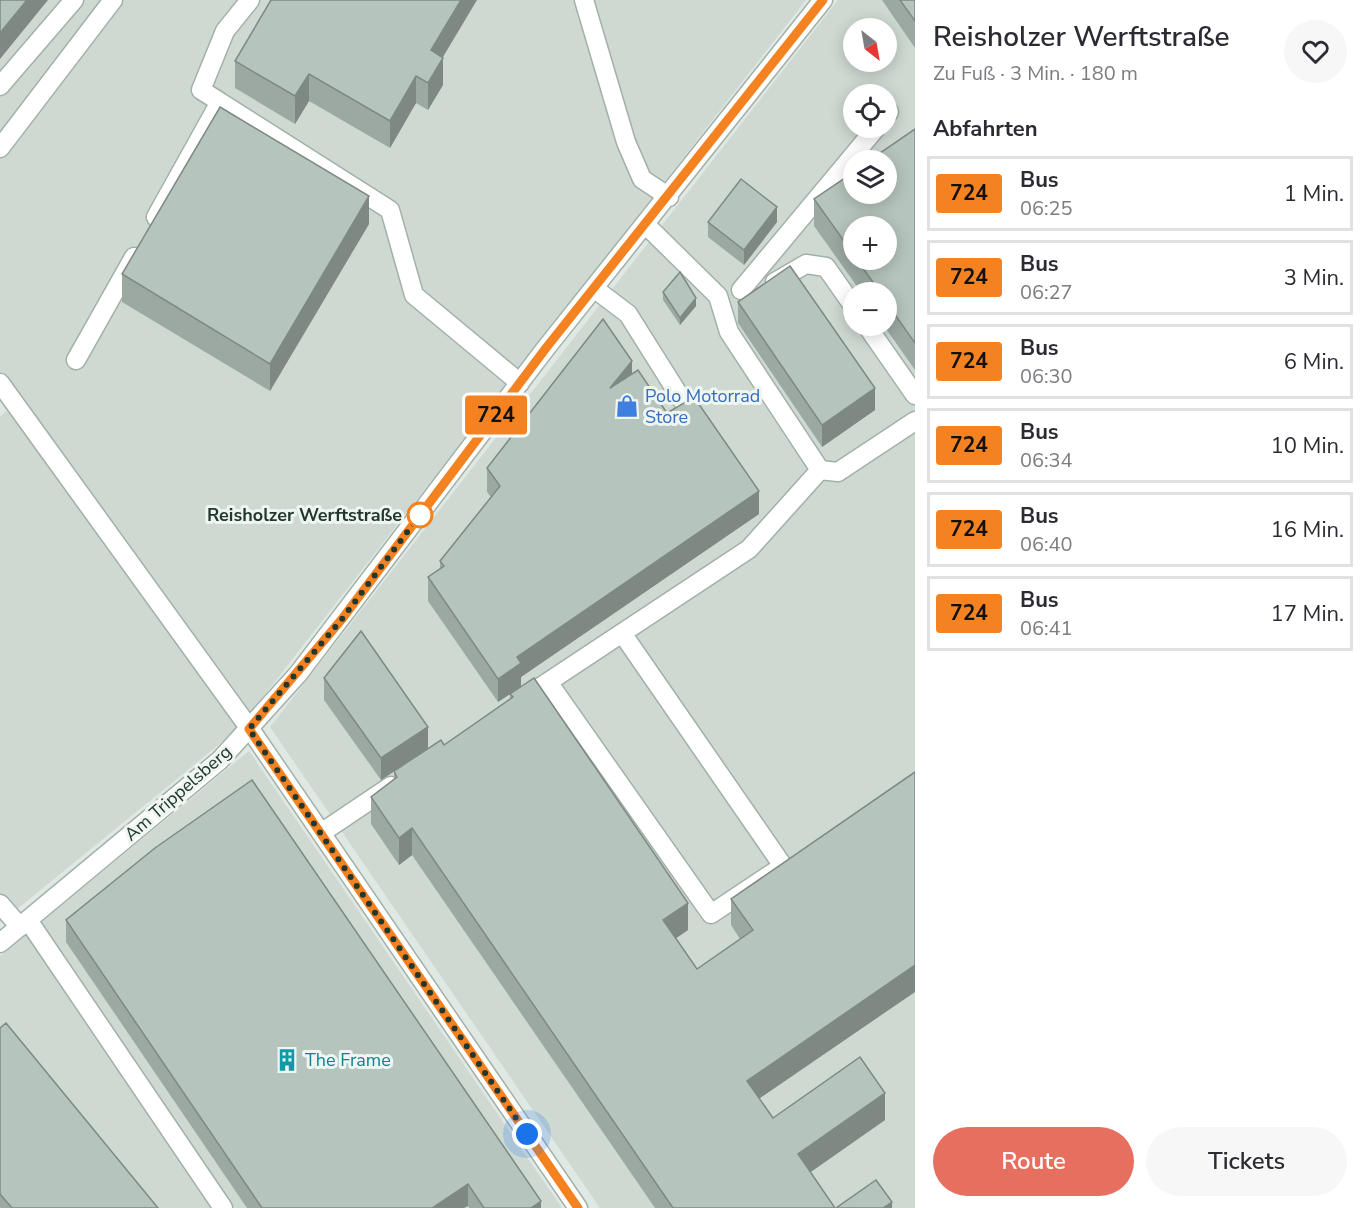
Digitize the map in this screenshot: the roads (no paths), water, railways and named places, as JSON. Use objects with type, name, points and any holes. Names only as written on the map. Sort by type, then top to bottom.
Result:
[{"type":"street","points":[[0,86],[74,0]]},
{"type":"street","points":[[0,148],[113,0]]},
{"type":"street","points":[[250,0],[225,31],[201,90],[390,210],[414,295],[520,383]]},
{"type":"street","points":[[584,0],[626,142],[642,179],[669,197]]},
{"type":"street","name":"Am Trippelsberg","points":[[0,942],[212,766],[249,729],[342,619],[520,383],[823,0]]},
{"type":"street","points":[[76,360],[220,102]]},
{"type":"street","points":[[741,290],[868,138]]},
{"type":"street","points":[[646,225],[718,296],[729,332],[820,470]]},
{"type":"street","points":[[718,296],[768,286],[806,264],[826,267],[843,291]]},
{"type":"street","points":[[595,289],[628,314],[689,411]]},
{"type":"street","points":[[874,336],[915,395]]},
{"type":"street","points":[[0,383],[249,729],[578,1208]]},
{"type":"street","points":[[820,470],[838,472],[915,422]]},
{"type":"street","points":[[529,695],[749,549],[820,470]]},
{"type":"street","points":[[548,682],[711,914],[783,866],[622,633]]},
{"type":"street","points":[[321,832],[410,774]]},
{"type":"street","points":[[0,904],[24,923],[224,1208]]},
{"type":"place","name":"Polo Motorrad Store","points":[[627,406]]},
{"type":"place","name":"Reisholzer Werftstraße","points":[[420,515]]},
{"type":"place","name":"The Frame","points":[[287,1060]]}]
